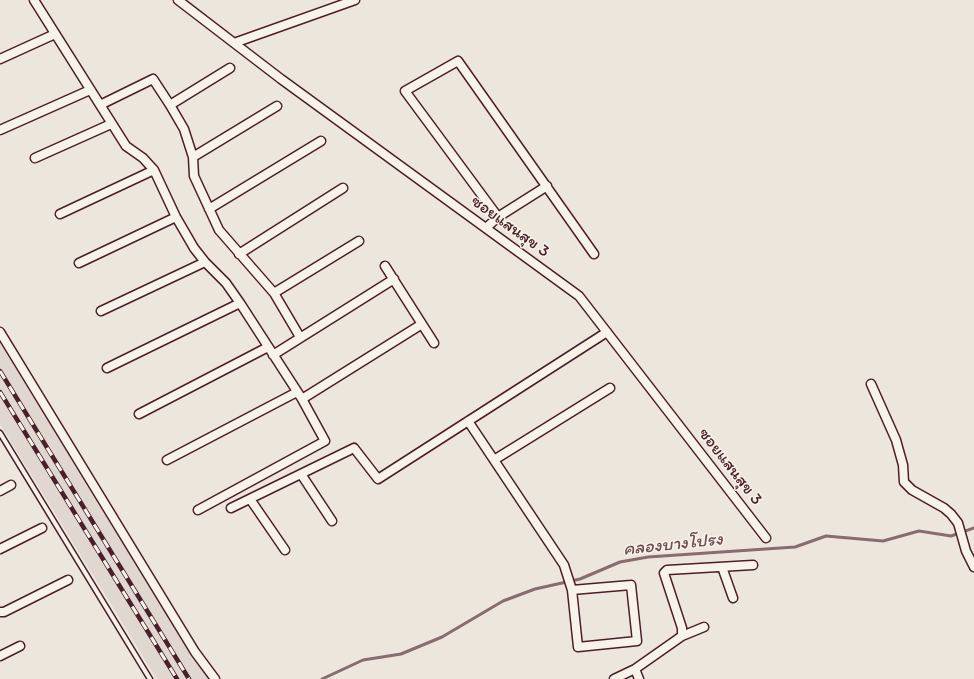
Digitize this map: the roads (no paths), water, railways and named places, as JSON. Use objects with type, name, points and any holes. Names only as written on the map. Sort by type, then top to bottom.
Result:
[{"type":"street","points":[[34,0],[126,146],[143,158],[154,170],[176,217],[194,248],[226,284],[240,303],[299,395],[325,441],[198,510]]},
{"type":"street","name":"ซอยแสนสุข 3","points":[[178,0],[281,79],[579,296],[766,538]]},
{"type":"street","points":[[234,43],[356,0]]},
{"type":"street","points":[[0,59],[55,34]]},
{"type":"street","points":[[498,217],[405,91],[458,61],[594,254]]},
{"type":"street","points":[[170,104],[230,68]]},
{"type":"street","points":[[100,104],[153,80],[170,104],[184,129],[193,157],[194,176],[219,230],[274,293],[300,337]]},
{"type":"street","points":[[0,130],[90,90]]},
{"type":"street","points":[[193,157],[277,106]]},
{"type":"street","points":[[35,158],[112,124]]},
{"type":"street","points":[[209,209],[320,141]]},
{"type":"street","points":[[60,214],[154,170]]},
{"type":"street","points":[[486,228],[498,217],[547,186]]},
{"type":"street","points":[[239,254],[343,188]]},
{"type":"street","points":[[79,263],[176,217]]},
{"type":"street","points":[[274,293],[359,241]]},
{"type":"street","points":[[101,311],[205,262]]},
{"type":"street","points":[[385,266],[434,343]]},
{"type":"street","points":[[139,414],[300,337],[394,280]]},
{"type":"street","points":[[107,368],[240,303]]},
{"type":"street","points":[[167,460],[299,395],[422,324]]},
{"type":"street","points":[[0,332],[191,645],[215,679]]},
{"type":"street","points":[[231,508],[354,448],[378,479],[607,332]]},
{"type":"street","points":[[871,384],[896,440],[903,465],[904,482],[912,490],[944,508],[958,523],[966,551],[974,567]]},
{"type":"street","points":[[494,460],[610,388]]},
{"type":"street","points":[[468,421],[564,565],[572,589],[578,647],[637,642],[631,585],[572,589]]},
{"type":"street","points":[[301,474],[332,521]]},
{"type":"street","points":[[0,491],[11,485]]},
{"type":"street","points":[[250,499],[285,550]]},
{"type":"street","points":[[0,549],[42,528]]},
{"type":"street","points":[[682,636],[682,628],[664,573],[667,570],[753,565]]},
{"type":"street","points":[[722,567],[733,598]]},
{"type":"street","points":[[0,612],[4,612],[68,580]]},
{"type":"street","points":[[614,679],[635,669],[682,636],[704,627]]},
{"type":"street","points":[[0,656],[20,646]]},
{"type":"street","points":[[635,669],[639,679]]},
{"type":"lane","points":[[0,433],[150,679]]},
{"type":"waterway","name":"คลองบางโปรง","points":[[322,679],[363,660],[401,654],[442,637],[503,601],[535,589],[580,579],[620,562],[648,557],[795,547],[826,536],[883,541],[919,531],[951,536],[974,528]]},
{"type":"railway","points":[[0,371],[189,679]]},
{"type":"railway","points":[[0,392],[177,679]]}]
